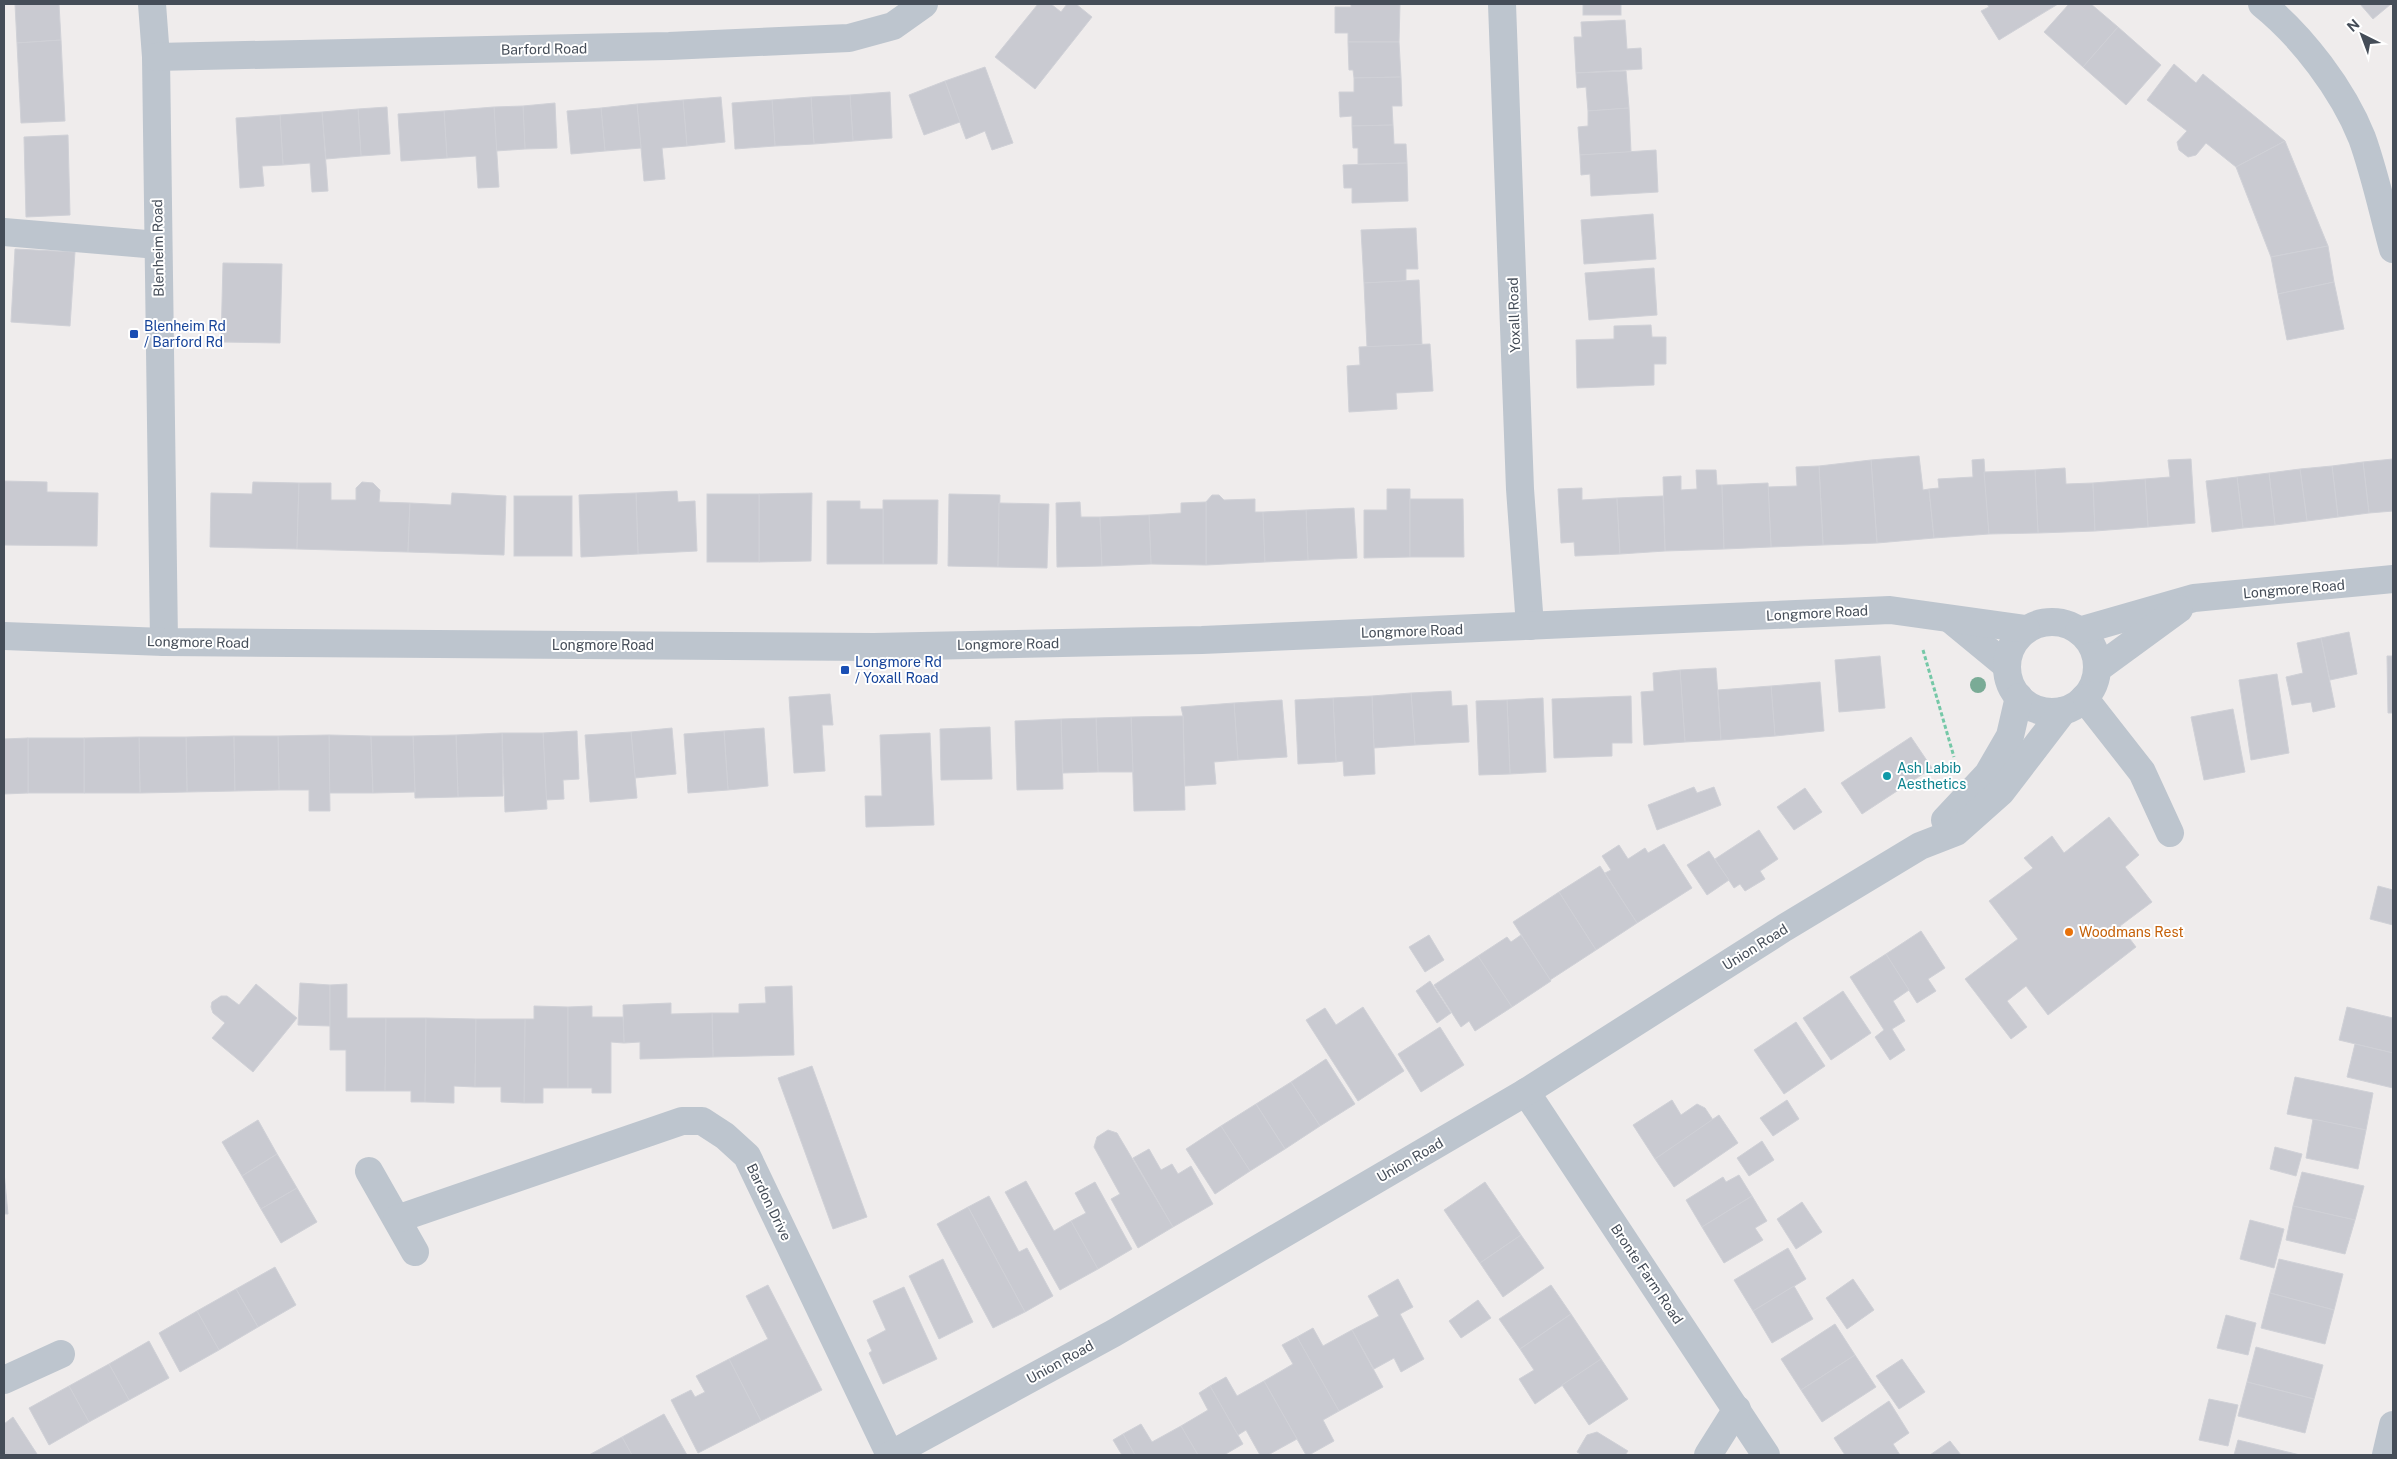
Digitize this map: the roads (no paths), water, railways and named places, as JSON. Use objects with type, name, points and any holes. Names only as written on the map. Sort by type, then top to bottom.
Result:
[{"type":"street","name":"Blenheim Road","points":[[152,4],[156,57],[164,642]]},
{"type":"street","name":"Barford Road","points":[[156,57],[669,46],[849,38],[893,26],[924,4]]},
{"type":"street","name":"Yoxall Road","points":[[1502,4],[1520,488],[1530,626]]},
{"type":"street","points":[[2262,4],[2310,52],[2338,91],[2361,138],[2393,249]]},
{"type":"street","points":[[4,232],[158,245]]},
{"type":"street","name":"Longmore Road","points":[[2079,631],[2194,598],[2393,579]]},
{"type":"street","points":[[2098,668],[2194,598]]},
{"type":"street","name":"Longmore Road","points":[[4,636],[164,642],[874,647],[1202,640],[1890,610],[2026,630]]},
{"type":"street","points":[[1950,619],[2007,666]]},
{"type":"street","points":[[2059,622],[2079,631],[2093,648],[2098,668],[2092,688],[2073,704],[2045,712],[2029,706],[2019,697],[2010,683],[2007,666],[2010,650],[2026,630],[2036,624],[2059,622]]},
{"type":"street","name":"Union Road","points":[[1920,846],[1988,774],[2010,736],[2019,697]]},
{"type":"street","points":[[2073,704],[2142,772],[2170,833]]},
{"type":"street","name":"Union Road","points":[[890,1455],[1114,1333],[1526,1092],[1784,928],[1920,846],[1956,832],[2001,792],[2073,704]]},
{"type":"street","name":"Bronte Farm Road","points":[[1526,1092],[1766,1455]]},
{"type":"street","name":"Bardon Drive","points":[[397,1219],[682,1121],[702,1121],[725,1136],[747,1156],[890,1455]]},
{"type":"street","points":[[369,1171],[415,1252]]},
{"type":"street","points":[[4,1380],[62,1354]]},
{"type":"street","points":[[1708,1455],[1737,1409]]},
{"type":"street","points":[[2386,1455],[2393,1425]]},
{"type":"place","name":"Blenheim Rd / Barford Rd","points":[[134,334]]},
{"type":"place","name":"Longmore Rd / Yoxall Road","points":[[845,670]]},
{"type":"place","name":"Ash Labib Aesthetics","points":[[1887,776]]},
{"type":"place","name":"Woodmans Rest","points":[[2069,932]]}]
